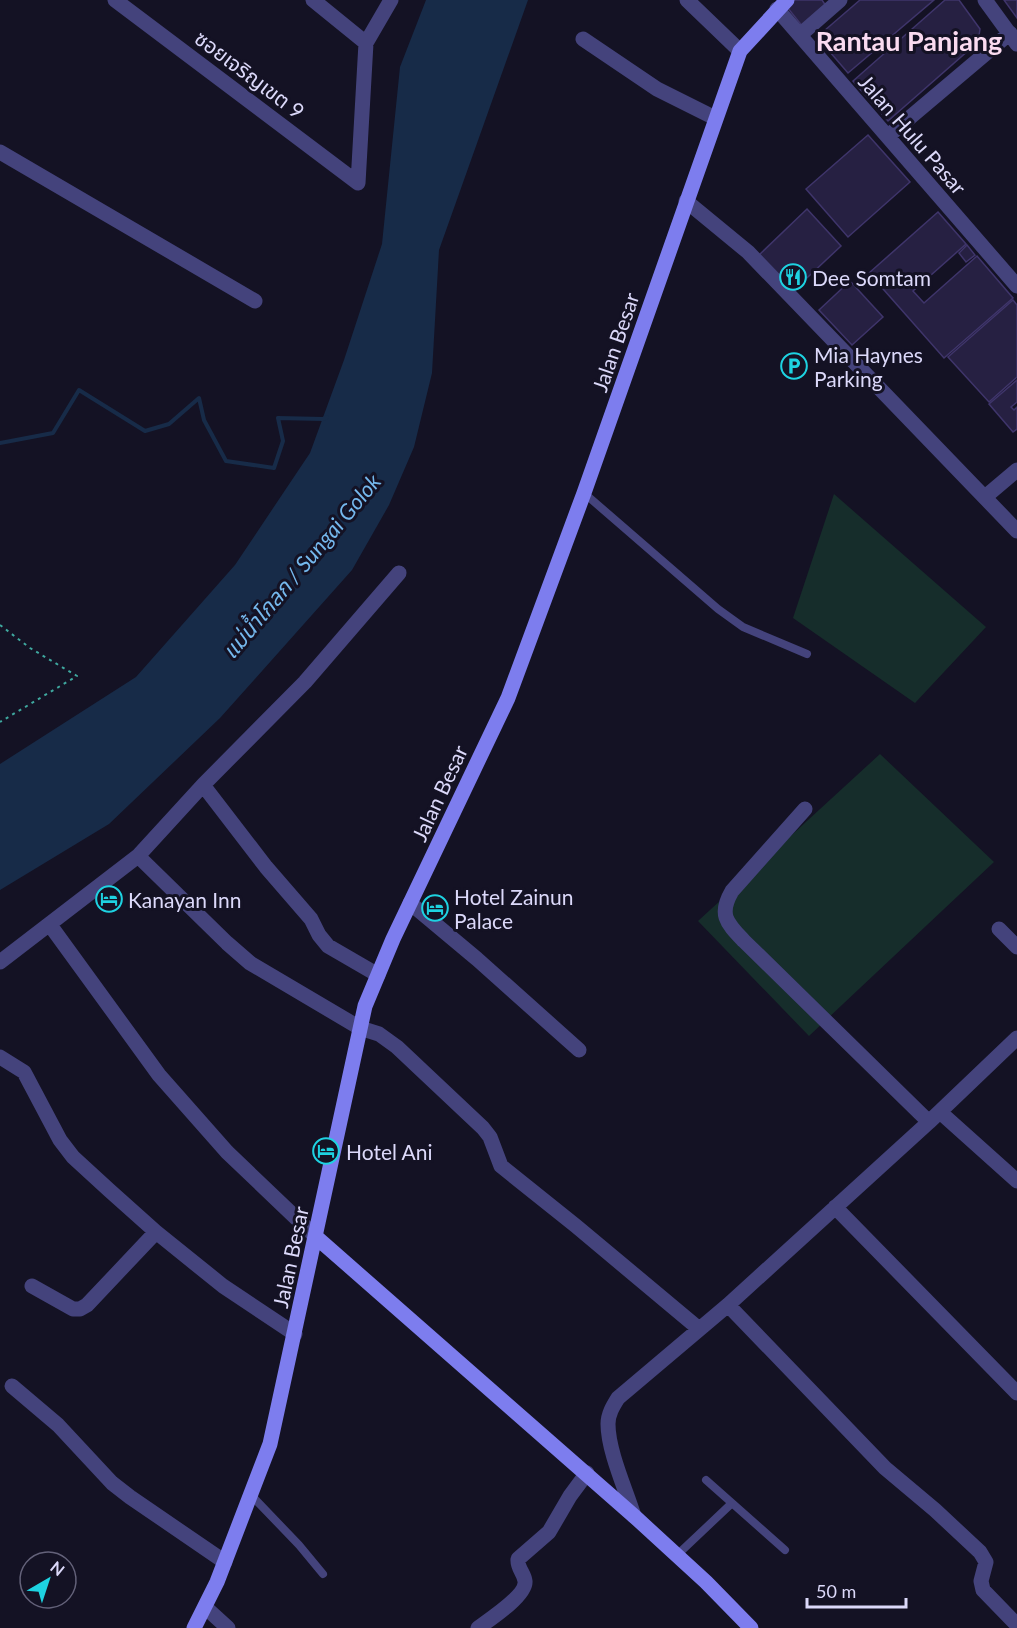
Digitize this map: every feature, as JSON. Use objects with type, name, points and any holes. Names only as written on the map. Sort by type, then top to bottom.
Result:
[{"type":"main road","name":"Jalan Besar","points":[[194,1628],[225,1562],[270,1444],[364,1006],[410,903],[508,698],[584,493],[740,51],[782,5]]},
{"type":"main road","points":[[316,1237],[587,1473],[706,1582],[751,1628]]},
{"type":"street","name":"ซอยเจริญเขต 9","points":[[115,0],[358,183],[366,43]]},
{"type":"street","points":[[313,0],[366,43],[391,0]]},
{"type":"street","points":[[687,0],[740,51]]},
{"type":"street","points":[[800,36],[840,0]]},
{"type":"street","points":[[888,136],[1013,38],[985,0]]},
{"type":"street","name":"Jalan Hulu Pasar","points":[[782,5],[800,36],[1017,286]]},
{"type":"street","points":[[583,39],[657,89],[715,118]]},
{"type":"street","points":[[0,152],[255,302]]},
{"type":"street","points":[[686,201],[748,252],[1017,531]]},
{"type":"street","points":[[985,497],[1017,470]]},
{"type":"street","points":[[0,962],[138,856],[203,785],[305,682],[399,573]]},
{"type":"street","points":[[203,785],[266,867],[311,919],[328,946],[378,975]]},
{"type":"street","points":[[805,809],[732,891],[725,905],[725,915],[729,924],[744,941],[934,1117],[1017,1181]]},
{"type":"street","points":[[138,856],[250,963],[360,1028],[379,1034],[397,1047],[483,1128],[490,1137],[501,1166],[698,1328]]},
{"type":"street","points":[[410,903],[579,1050]]},
{"type":"street","points":[[50,925],[159,1075],[227,1152],[316,1237]]},
{"type":"street","points":[[999,929],[1017,947]]},
{"type":"street","points":[[634,1516],[610,1441],[608,1423],[611,1410],[618,1398],[698,1328],[728,1305],[1017,1038]]},
{"type":"street","points":[[0,1057],[24,1072],[60,1140],[73,1157],[156,1232],[223,1286],[295,1334]]},
{"type":"street","points":[[835,1207],[1017,1393]]},
{"type":"street","points":[[32,1286],[73,1309],[80,1309],[87,1305],[156,1232]]},
{"type":"street","points":[[728,1305],[885,1468],[980,1552],[986,1562],[981,1581],[982,1590],[1017,1625]]},
{"type":"street","points":[[12,1386],[58,1425],[112,1483],[225,1562]]},
{"type":"street","points":[[478,1628],[524,1589],[525,1581],[518,1559],[549,1532],[570,1496],[587,1473]]},
{"type":"street","points":[[205,1607],[228,1628]]},
{"type":"lane","points":[[584,493],[718,609],[743,627],[807,654]]},
{"type":"lane","points":[[706,1480],[785,1550]]},
{"type":"lane","points":[[251,1496],[323,1574]]},
{"type":"lane","points":[[676,1556],[731,1503]]},
{"type":"path","points":[[0,625],[30,648],[77,676],[0,722]]},
{"type":"green space","points":[[834,494],[986,627],[915,703],[793,618]]},
{"type":"green space","points":[[880,754],[994,862],[809,1036],[698,921]]},
{"type":"water","name":"แม่น้ำโกลก / Sungai Golok","points":[[426,0],[528,0],[439,250],[432,373],[414,447],[389,505],[352,570],[220,718],[109,824],[0,890],[0,764],[136,677],[235,565],[310,453],[344,360],[382,244],[400,67]]},
{"type":"building","points":[[794,0],[822,0],[826,6],[803,27],[787,7]]},
{"type":"building","points":[[860,0],[934,0],[848,73],[817,37]]},
{"type":"building","points":[[945,0],[959,0],[980,29],[978,42],[888,121],[853,81]]},
{"type":"building","points":[[1004,0],[1017,0],[1017,18]]},
{"type":"building","points":[[868,135],[910,182],[848,237],[806,189]]},
{"type":"building","points":[[807,209],[841,246],[793,291],[759,255]]},
{"type":"building","points":[[938,212],[966,244],[913,291],[924,303],[977,256],[1013,298],[944,358],[869,273]]},
{"type":"building","points":[[967,245],[975,255],[966,262],[959,253]]},
{"type":"building","points":[[850,281],[883,317],[852,345],[819,310]]},
{"type":"building","points":[[1013,300],[1017,305],[1017,377],[989,402],[948,357]]},
{"type":"building","points":[[1017,380],[1017,402],[1011,407],[1014,410],[1017,407],[1017,429],[1013,432],[989,404]]},
{"type":"waterway","points":[[0,443],[53,433],[79,390],[145,431],[169,424],[199,398],[204,420],[226,461],[274,468],[283,441],[278,418],[323,419],[327,417]]},
{"type":"place","name":"Dee Somtam","points":[[793,277]]},
{"type":"place","name":"Mia Haynes Parking","points":[[794,366]]},
{"type":"place","name":"Kanayan Inn","points":[[109,899]]},
{"type":"place","name":"Hotel Zainun Palace","points":[[435,908]]},
{"type":"place","name":"Hotel Ani","points":[[326,1151]]},
{"type":"district","name":"Rantau Panjang","points":[[909,40]]}]
